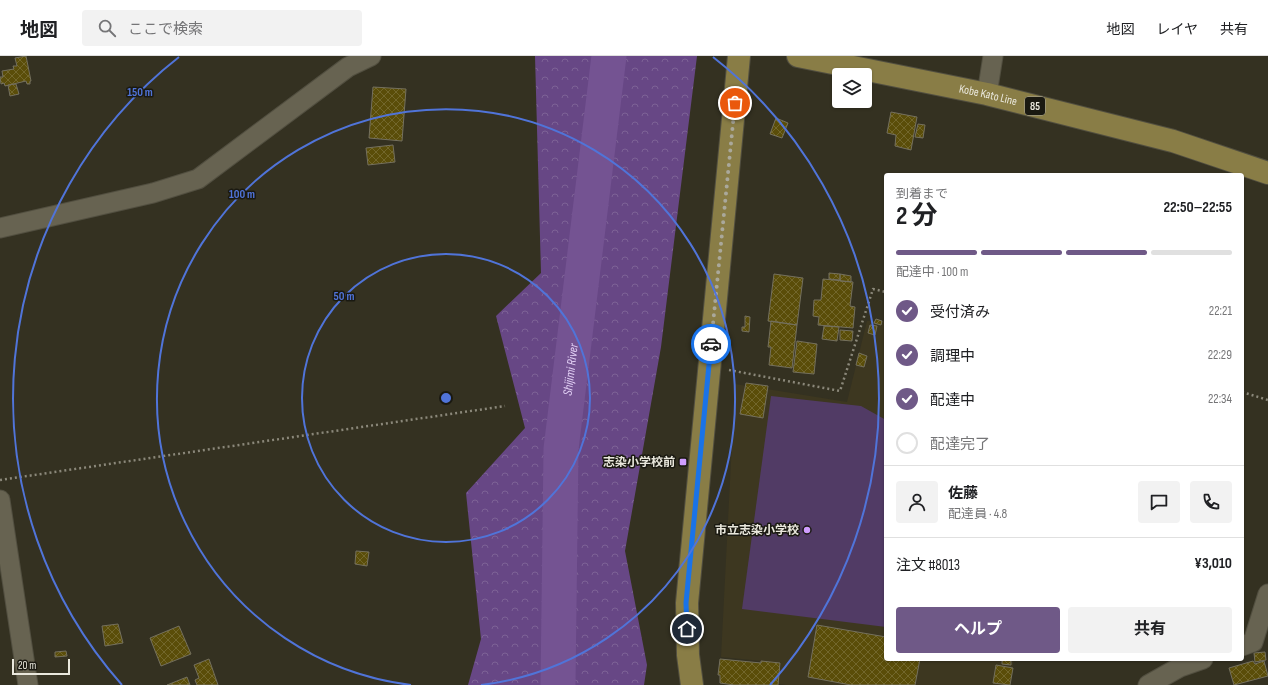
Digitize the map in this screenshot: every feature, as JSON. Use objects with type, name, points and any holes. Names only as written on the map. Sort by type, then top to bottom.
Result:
[{"type":"main road","points":[[692,685],[688,655],[686,603],[739,56]]},
{"type":"main road","name":"Kobe Kato Line","points":[[798,56],[987,94],[1173,141],[1268,173]]},
{"type":"street","points":[[0,228],[153,194],[198,179],[348,67],[371,56]]},
{"type":"street","points":[[987,94],[993,56]]},
{"type":"street","points":[[0,500],[28,685]]},
{"type":"street","points":[[1244,645],[1253,642],[1268,597]]},
{"type":"street","points":[[1148,685],[1180,667],[1197,661]]},
{"type":"path","points":[[709,367],[840,391],[873,289],[884,292]]},
{"type":"path","points":[[1244,393],[1268,400]]},
{"type":"path","points":[[0,480],[505,406]]},
{"type":"shaded area","name":"市立志染小学校","points":[[867,321],[884,322],[884,661],[1014,661],[1009,685],[786,685],[778,684],[781,663],[721,657],[735,384],[847,402]]},
{"type":"shaded area","points":[[771,396],[861,406],[884,419],[884,627],[742,609]]},
{"type":"green space","points":[[535,56],[697,56],[661,347],[625,551],[647,665],[644,685],[468,685],[481,639],[466,493],[525,428],[496,316],[541,273]]},
{"type":"building","points":[[26,56],[31,81],[30,84],[27,84],[26,81],[5,86],[4,83],[1,84],[0,77],[3,77],[2,71],[14,69],[13,66],[17,66],[15,58]]},
{"type":"building","points":[[16,84],[19,94],[10,96],[8,85]]},
{"type":"building","points":[[373,87],[406,89],[402,141],[369,138]]},
{"type":"building","points":[[891,112],[917,117],[911,150],[895,146],[896,135],[887,133]]},
{"type":"building","points":[[776,118],[788,123],[782,138],[770,134]]},
{"type":"building","points":[[918,124],[925,125],[923,138],[915,137]]},
{"type":"building","points":[[393,145],[395,162],[368,165],[366,148]]},
{"type":"building","points":[[829,273],[840,274],[840,280],[829,279]]},
{"type":"building","points":[[774,274],[803,278],[797,325],[768,321]]},
{"type":"building","points":[[840,274],[851,276],[851,282],[840,281]]},
{"type":"building","points":[[823,279],[853,282],[850,306],[855,307],[853,328],[818,325],[819,317],[813,316],[814,300],[821,300]]},
{"type":"building","points":[[745,316],[750,317],[749,332],[742,331],[742,327],[745,327]]},
{"type":"building","points":[[876,319],[882,321],[881,325],[874,323]]},
{"type":"building","points":[[771,321],[797,325],[792,368],[769,365],[771,347],[768,347]]},
{"type":"building","points":[[870,325],[877,326],[875,335],[868,333]]},
{"type":"building","points":[[824,326],[839,327],[837,341],[822,339]]},
{"type":"building","points":[[840,330],[853,331],[852,341],[840,340]]},
{"type":"building","points":[[797,341],[817,344],[814,374],[793,372]]},
{"type":"building","points":[[859,353],[867,356],[864,367],[856,365]]},
{"type":"building","points":[[746,383],[768,386],[763,418],[740,414]]},
{"type":"building","points":[[356,551],[369,552],[367,566],[355,564]]},
{"type":"building","points":[[118,624],[123,643],[105,646],[102,626]]},
{"type":"building","points":[[817,625],[884,637],[884,661],[920,661],[915,685],[851,685],[808,677]]},
{"type":"building","points":[[179,626],[191,654],[161,666],[150,638]]},
{"type":"building","points":[[66,651],[67,656],[55,657],[55,652]]},
{"type":"building","points":[[1265,652],[1266,660],[1255,662],[1254,653]]},
{"type":"building","points":[[209,659],[218,685],[197,685],[195,680],[199,678],[194,665]]},
{"type":"building","points":[[720,659],[761,663],[761,661],[780,663],[778,685],[734,685],[720,683],[720,675],[718,675]]},
{"type":"building","points":[[1002,661],[1011,661],[1011,665],[1002,664]]},
{"type":"building","points":[[1253,661],[1255,664],[1264,661],[1268,676],[1234,685],[1229,668]]},
{"type":"building","points":[[996,665],[1013,668],[1010,685],[993,683]]},
{"type":"building","points":[[187,677],[190,685],[167,685]]},
{"type":"waterway","name":"Shijimi River","points":[[558,685],[561,449],[609,56]]},
{"type":"way so far","points":[[711,344],[735,103]]},
{"type":"place","name":"志染小学校前","points":[[683,462]]},
{"type":"place","name":"市立志染小学校","points":[[807,530]]},
{"type":"route","points":[[687,629],[686,603],[711,344]]}]
